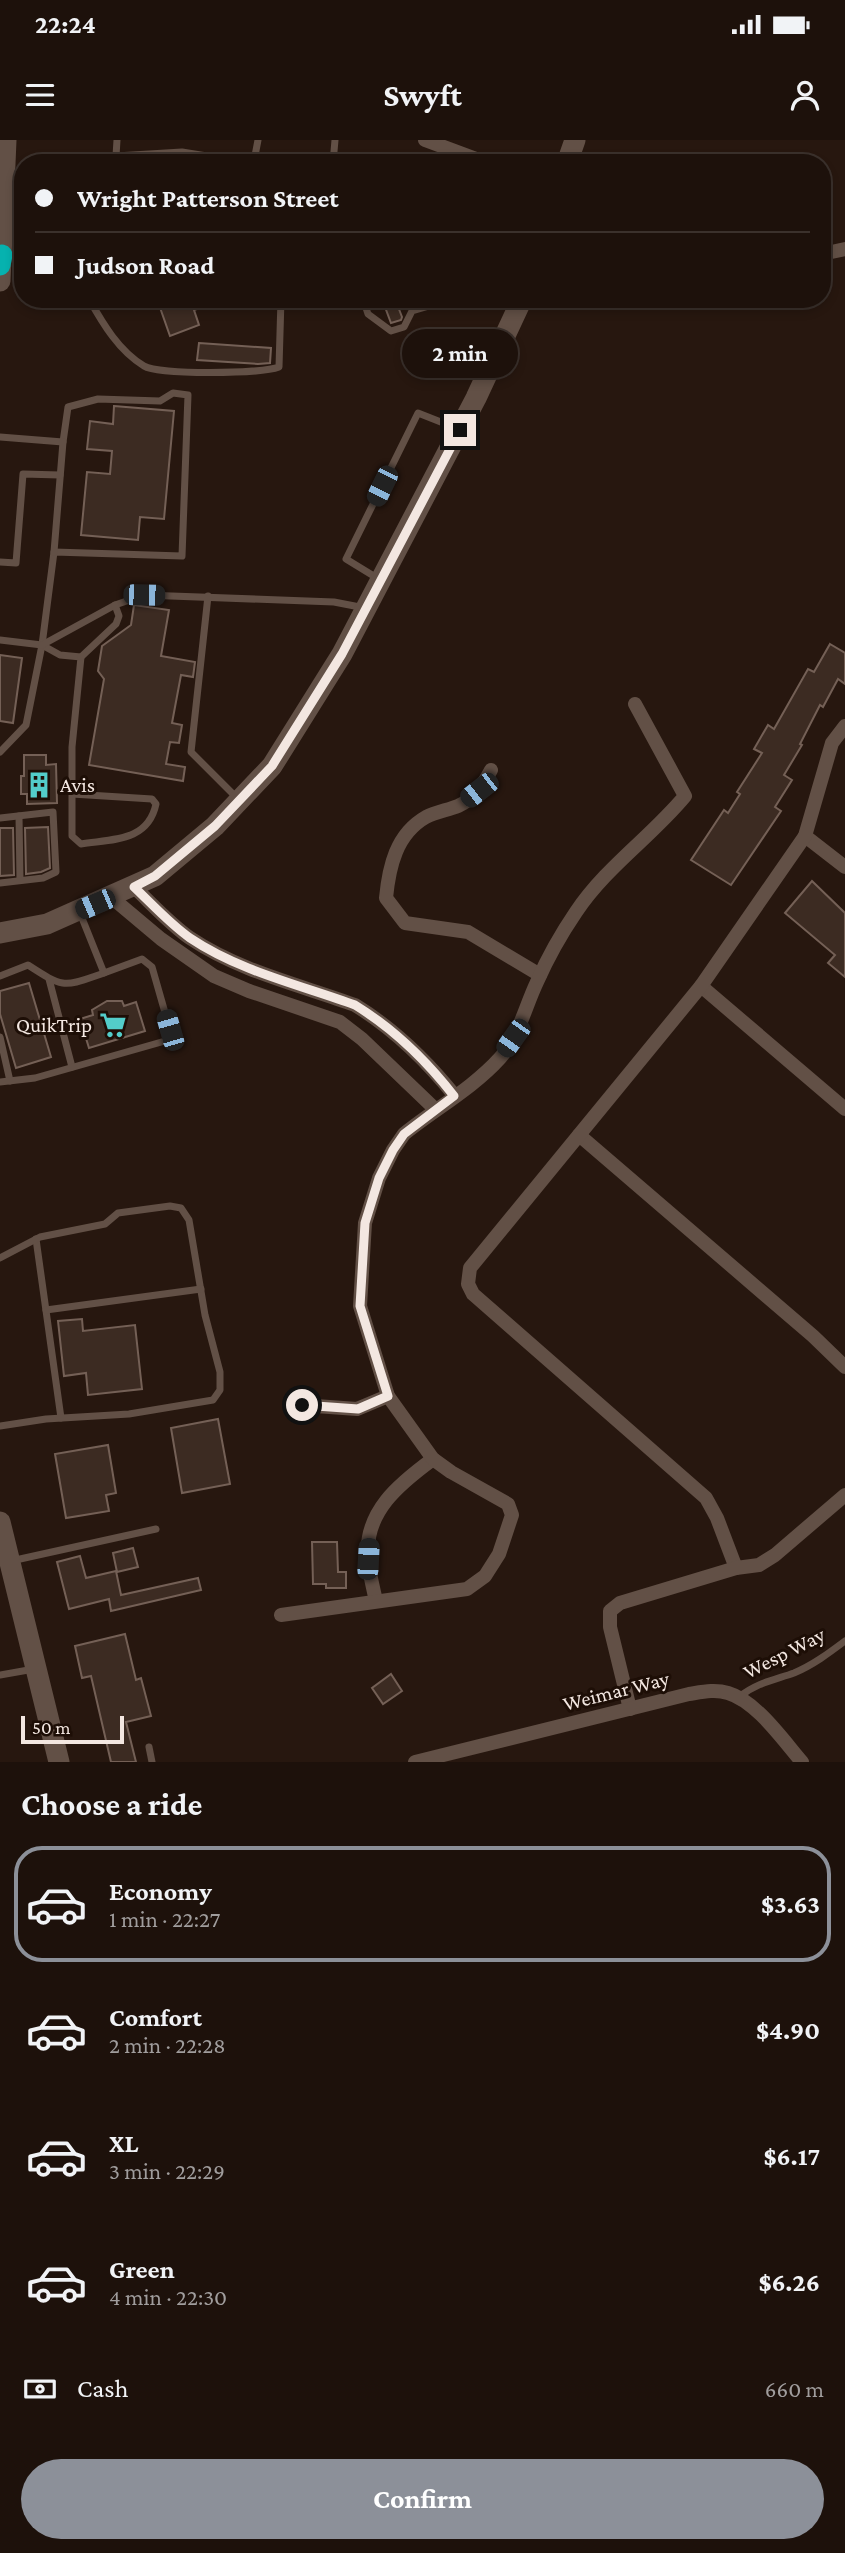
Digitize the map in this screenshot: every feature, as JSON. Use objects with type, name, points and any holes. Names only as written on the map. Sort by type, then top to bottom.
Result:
[{"type":"main road","points":[[0,281],[1,260],[13,195],[6,140]]},
{"type":"main road","points":[[0,933],[47,923],[155,876],[215,826],[272,766],[342,654],[460,430],[518,308]]},
{"type":"main road","points":[[0,1522],[4,1563],[36,1669],[59,1762]]},
{"type":"street","points":[[425,140],[463,154]]},
{"type":"street","points":[[281,1615],[467,1589],[485,1576],[499,1554],[512,1515],[508,1504],[433,1459],[388,1396],[360,1306],[365,1223],[379,1178],[404,1134],[499,1058],[513,1038],[540,975],[570,921],[598,882],[668,816],[685,796],[635,704]]},
{"type":"street","points":[[736,1568],[717,1518],[706,1499],[473,1294],[468,1284],[470,1268],[701,986],[804,836],[832,743],[845,726]]},
{"type":"street","points":[[491,770],[479,790],[461,805],[425,818],[409,832],[389,869],[386,898],[405,923],[468,932],[540,975]]},
{"type":"street","points":[[804,836],[845,867]]},
{"type":"street","points":[[134,887],[188,936],[211,951],[246,967],[355,1005],[370,1014],[394,1032],[434,1070],[454,1096]]},
{"type":"street","points":[[111,897],[183,955],[214,976],[340,1022],[362,1039],[435,1109]]},
{"type":"street","points":[[701,986],[845,1109]]},
{"type":"street","points":[[579,1135],[813,1336],[845,1367]]},
{"type":"street","points":[[302,1405],[358,1409],[388,1396]]},
{"type":"street","points":[[376,1601],[368,1559],[369,1532],[376,1514],[403,1482],[433,1459]]},
{"type":"street","points":[[630,1709],[610,1627],[610,1611],[620,1603],[736,1568],[759,1565],[775,1555],[845,1495]]},
{"type":"street","name":"Weimar Way","points":[[415,1762],[711,1691],[726,1692],[739,1697]]},
{"type":"street","points":[[739,1697],[764,1718],[802,1762]]},
{"type":"lane","points":[[149,154],[196,154]]},
{"type":"lane","points":[[94,308],[112,338],[145,368],[251,372],[269,371],[279,367],[281,308]]},
{"type":"lane","points":[[366,308],[368,314],[391,331],[404,327],[412,311],[422,308]]},
{"type":"lane","points":[[0,752],[26,725],[42,645],[68,407],[98,399],[160,401],[173,393],[188,395],[182,556],[54,552]]},
{"type":"lane","points":[[381,580],[346,559],[418,413],[460,430]]},
{"type":"lane","points":[[0,437],[63,442]]},
{"type":"lane","points":[[0,562],[16,563],[23,474],[60,475]]},
{"type":"lane","points":[[42,645],[115,605],[144,595],[334,602],[366,608]]},
{"type":"lane","points":[[208,596],[191,752],[239,800]]},
{"type":"lane","points":[[72,794],[152,799],[156,804],[153,817],[135,836],[81,844],[72,836],[72,794],[72,747],[81,657],[116,624],[118,616],[115,605]]},
{"type":"lane","points":[[0,640],[42,645],[60,655],[81,657]]},
{"type":"lane","points":[[0,818],[53,812],[56,872],[43,878],[0,883]]},
{"type":"lane","points":[[19,816],[20,880]]},
{"type":"lane","points":[[79,911],[104,973]]},
{"type":"lane","points":[[0,976],[28,965],[49,979],[67,986],[142,959],[152,967],[170,1030],[165,1041],[35,1078],[0,1082]]},
{"type":"lane","points":[[49,979],[72,1068]]},
{"type":"lane","points":[[0,1037],[10,1080]]},
{"type":"lane","points":[[0,1258],[36,1240],[105,1224],[118,1213],[170,1206],[181,1208],[189,1220],[219,1371],[220,1390],[213,1400],[129,1414],[61,1418],[0,1426]]},
{"type":"lane","points":[[36,1240],[61,1418]]},
{"type":"lane","points":[[46,1311],[201,1289]]},
{"type":"lane","points":[[4,1563],[156,1529]]},
{"type":"lane","name":"Wesp Way","points":[[739,1697],[751,1687],[796,1672],[826,1656],[845,1641]]},
{"type":"lane","points":[[0,1675],[36,1669]]},
{"type":"lane","points":[[149,1747],[152,1762]]},
{"type":"building","points":[[160,308],[200,308],[194,310],[199,325],[170,336]]},
{"type":"building","points":[[385,308],[398,308],[401,320],[391,323]]},
{"type":"building","points":[[199,343],[271,348],[270,363],[197,360]]},
{"type":"building","points":[[114,406],[174,411],[164,519],[140,517],[138,540],[81,535],[87,472],[110,474],[112,451],[87,449],[90,421],[113,424]]},
{"type":"building","points":[[134,605],[169,610],[161,656],[195,662],[193,677],[181,675],[172,723],[182,725],[179,743],[170,742],[166,764],[185,767],[183,781],[89,765],[104,679],[98,671],[102,646],[131,625]]},
{"type":"building","points":[[830,644],[845,653],[845,684],[838,679],[823,707],[820,705],[800,744],[802,745],[784,775],[792,780],[775,807],[781,811],[731,885],[691,860],[724,810],[728,813],[740,794],[737,792],[762,753],[754,749],[768,725],[774,729],[808,669],[814,672]]},
{"type":"building","points":[[0,655],[22,658],[13,723],[0,721]]},
{"type":"building","name":"Avis","points":[[24,755],[46,755],[46,765],[56,764],[57,803],[27,804],[27,794],[21,794]]},
{"type":"building","points":[[48,827],[50,868],[26,874],[25,828]]},
{"type":"building","points":[[0,828],[13,828],[14,875],[0,876]]},
{"type":"building","points":[[812,881],[845,913],[845,977],[828,963],[835,955],[785,913]]},
{"type":"building","name":"QuikTrip","points":[[29,983],[51,1057],[16,1068],[0,1014],[0,991]]},
{"type":"building","name":"QuikTrip","points":[[107,1001],[122,1001],[124,1006],[136,1002],[145,1031],[89,1048],[80,1019],[93,1015],[92,1010]]},
{"type":"building","points":[[82,1319],[83,1331],[135,1325],[142,1389],[88,1395],[86,1373],[64,1376],[58,1321]]},
{"type":"building","points":[[218,1419],[230,1484],[182,1493],[171,1428]]},
{"type":"building","points":[[108,1445],[116,1493],[106,1495],[109,1511],[66,1518],[55,1454]]},
{"type":"building","points":[[312,1542],[337,1542],[338,1572],[346,1572],[346,1588],[326,1588],[326,1584],[313,1584]]},
{"type":"building","points":[[133,1548],[138,1567],[117,1572],[113,1553]]},
{"type":"building","points":[[80,1556],[86,1578],[116,1571],[121,1595],[198,1578],[201,1590],[111,1611],[109,1599],[69,1609],[57,1562]]},
{"type":"building","points":[[125,1634],[136,1680],[141,1678],[151,1716],[126,1722],[136,1762],[111,1762],[91,1676],[82,1678],[75,1646]]},
{"type":"building","points":[[391,1674],[402,1691],[383,1704],[372,1688]]},
{"type":"place","name":"Avis","points":[[39,785]]},
{"type":"place","name":"QuikTrip","points":[[113,1025]]},
{"type":"route","points":[[302,1405],[358,1409],[388,1396],[360,1306],[365,1223],[379,1178],[404,1134],[454,1096],[434,1070],[394,1032],[370,1014],[355,1005],[246,967],[211,951],[188,936],[134,887],[155,876],[215,826],[272,766],[342,654],[460,430]]}]
